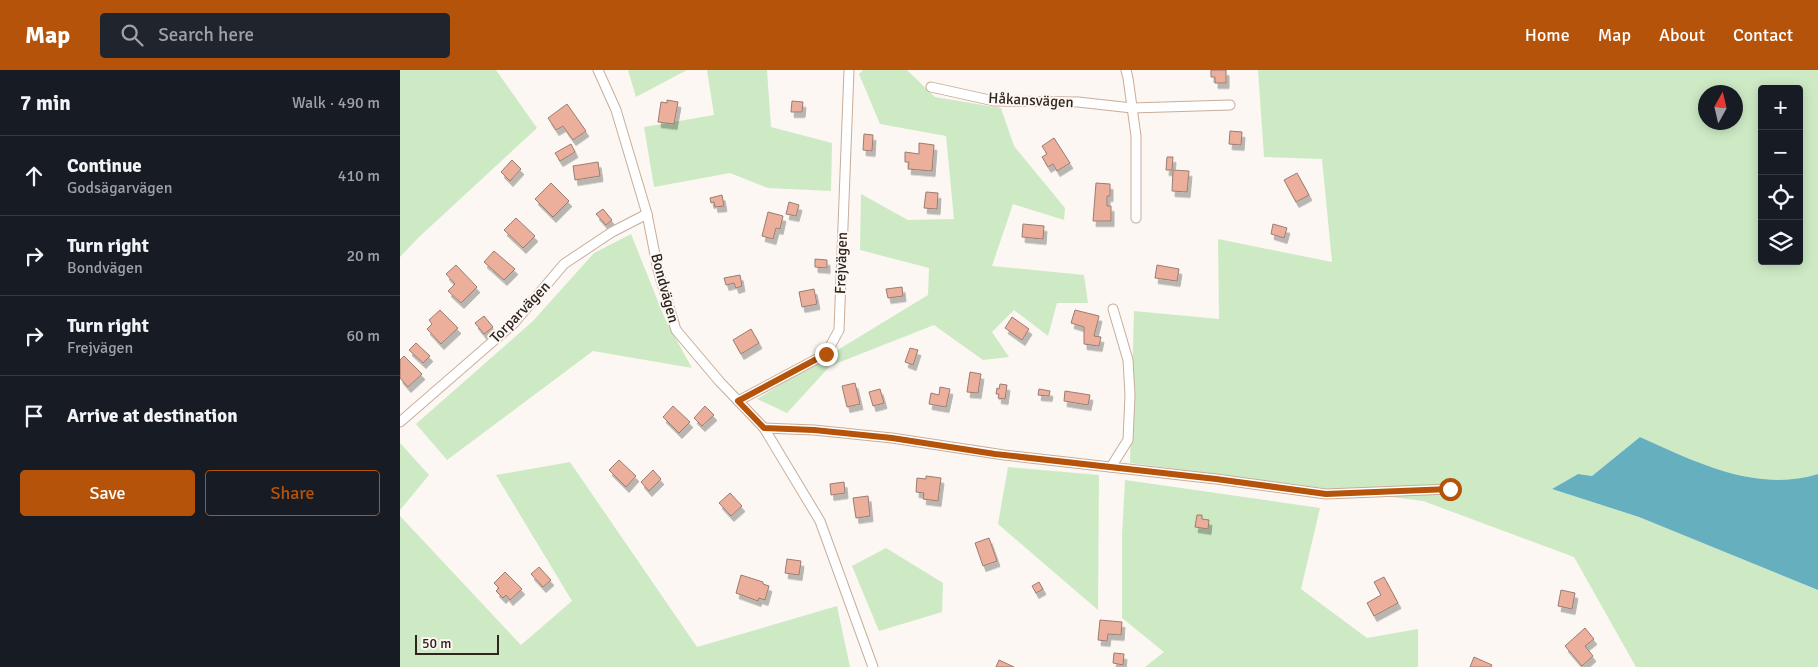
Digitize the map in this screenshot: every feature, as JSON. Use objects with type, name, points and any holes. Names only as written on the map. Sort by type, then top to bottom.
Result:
[{"type":"street","name":"Bondvägen","points":[[598,70],[616,110],[647,214],[658,270],[676,330],[764,428],[820,521],[873,667]]},
{"type":"street","name":"Frejvägen","points":[[738,401],[826,354],[839,330],[849,70]]},
{"type":"street","points":[[1126,70],[1136,136],[1136,218]]},
{"type":"street","name":"Håkansvägen","points":[[931,87],[994,101],[1078,102],[1132,108],[1230,105]]},
{"type":"street","name":"Torparvägen","points":[[400,422],[514,323],[564,264],[612,232],[647,214]]},
{"type":"street","points":[[1110,467],[1128,440],[1130,395],[1128,360],[1113,310]]},
{"type":"street","points":[[764,428],[814,430],[892,438],[995,454],[1216,479],[1326,494],[1450,489]]},
{"type":"green space","points":[[400,70],[496,70],[537,128],[400,257]]},
{"type":"green space","points":[[628,70],[687,70],[636,97]]},
{"type":"green space","points":[[707,70],[767,70],[771,127],[832,143],[831,191],[768,188],[730,173],[654,187],[644,127],[714,115]]},
{"type":"green space","points":[[863,70],[907,70],[935,97],[1001,108],[1014,146],[1065,208],[1064,220],[1013,204],[992,266],[1084,275],[1088,303],[1057,303],[1048,336],[1014,310],[992,332],[1009,357],[983,360],[934,325],[830,366],[787,413],[757,399],[928,295],[929,268],[860,250],[861,194],[908,220],[954,219],[946,136],[880,124],[859,74]]},
{"type":"green space","points":[[1258,70],[1818,70],[1818,474],[1795,479],[1772,480],[1749,477],[1705,465],[1640,437],[1592,476],[1578,474],[1552,489],[1639,517],[1818,590],[1818,667],[1636,667],[1574,557],[1423,501],[1130,463],[1134,311],[1219,319],[1218,239],[1332,262],[1322,159],[1264,157]]},
{"type":"green space","points":[[631,234],[665,319],[692,368],[593,351],[447,460],[416,424],[533,321],[594,253]]},
{"type":"green space","points":[[400,443],[429,475],[400,510]]},
{"type":"green space","points":[[570,462],[697,647],[837,606],[850,667],[400,667],[400,516],[521,645],[572,601],[496,475]]},
{"type":"green space","points":[[1008,467],[1099,475],[1098,610],[998,524]]},
{"type":"green space","points":[[1125,480],[1320,508],[1301,589],[1367,638],[1418,629],[1418,667],[1145,667],[1164,652],[1122,618],[1122,536]]},
{"type":"green space","points":[[886,548],[943,583],[942,612],[879,631],[852,566]]},
{"type":"water","points":[[1640,437],[1705,465],[1749,477],[1772,480],[1795,479],[1818,474],[1818,590],[1639,517],[1552,489],[1578,474],[1592,476]]},
{"type":"building","points":[[1211,70],[1226,70],[1226,83],[1215,83],[1215,77],[1211,77]]},
{"type":"building","points":[[667,100],[678,102],[674,124],[658,122],[661,102],[667,103]]},
{"type":"building","points":[[792,101],[803,102],[802,112],[791,112]]},
{"type":"building","points":[[567,104],[586,131],[573,140],[563,126],[556,130],[548,118]]},
{"type":"building","points":[[1230,131],[1242,132],[1241,145],[1229,144]]},
{"type":"building","points":[[864,134],[873,135],[872,151],[863,150]]},
{"type":"building","points":[[1054,138],[1070,163],[1057,171],[1053,164],[1048,167],[1042,157],[1047,154],[1042,146]]},
{"type":"building","points":[[919,143],[934,145],[932,171],[908,169],[909,162],[905,162],[905,152],[919,154]]},
{"type":"building","points":[[571,144],[575,152],[560,161],[555,153]]},
{"type":"building","points":[[1167,157],[1173,157],[1172,170],[1166,170]]},
{"type":"building","points":[[512,160],[521,169],[510,181],[501,172]]},
{"type":"building","points":[[598,162],[600,176],[575,180],[573,166]]},
{"type":"building","points":[[1173,170],[1189,171],[1187,192],[1172,191]]},
{"type":"building","points":[[1297,173],[1309,195],[1296,202],[1284,180]]},
{"type":"building","points":[[551,183],[569,201],[553,217],[535,199]]},
{"type":"building","points":[[1096,183],[1110,184],[1110,196],[1107,196],[1107,206],[1111,206],[1111,221],[1093,221]]},
{"type":"building","points":[[926,192],[938,193],[937,209],[924,208]]},
{"type":"building","points":[[722,195],[724,206],[715,207],[714,202],[711,203],[710,198]]},
{"type":"building","points":[[789,202],[799,205],[796,216],[786,214]]},
{"type":"building","points":[[603,209],[612,220],[606,225],[596,214]]},
{"type":"building","points":[[768,212],[783,216],[780,229],[776,228],[773,239],[762,236]]},
{"type":"building","points":[[516,218],[535,236],[523,248],[504,230]]},
{"type":"building","points":[[1023,224],[1044,226],[1043,239],[1022,237]]},
{"type":"building","points":[[1273,224],[1287,228],[1284,238],[1271,234]]},
{"type":"building","points":[[494,251],[515,269],[504,280],[484,262]]},
{"type":"building","points":[[815,259],[827,260],[827,268],[815,267]]},
{"type":"building","points":[[456,265],[477,287],[461,303],[448,291],[455,284],[446,274]]},
{"type":"building","points":[[1157,265],[1179,269],[1177,281],[1155,278]]},
{"type":"building","points":[[740,275],[742,286],[736,288],[734,283],[726,285],[724,278]]},
{"type":"building","points":[[902,287],[903,296],[888,298],[886,289]]},
{"type":"building","points":[[814,289],[817,304],[802,307],[799,292]]},
{"type":"building","points":[[440,310],[458,328],[441,344],[427,329],[432,324],[429,320]]},
{"type":"building","points":[[1075,310],[1099,316],[1094,336],[1101,337],[1099,346],[1084,344],[1084,327],[1071,323]]},
{"type":"building","points":[[484,316],[493,327],[484,334],[475,323]]},
{"type":"building","points":[[1012,317],[1029,329],[1022,340],[1005,328]]},
{"type":"building","points":[[751,329],[759,343],[741,354],[733,340]]},
{"type":"building","points":[[416,343],[430,356],[423,363],[409,350]]},
{"type":"building","points":[[910,348],[918,350],[913,365],[905,362]]},
{"type":"building","points":[[404,356],[422,374],[408,387],[400,378],[400,360]]},
{"type":"building","points":[[970,372],[981,374],[978,393],[967,392]]},
{"type":"building","points":[[855,383],[860,404],[847,407],[842,386]]},
{"type":"building","points":[[1000,384],[1007,385],[1005,399],[998,398],[999,394],[996,394]]},
{"type":"building","points":[[940,387],[950,389],[946,407],[929,404],[931,393],[939,395]]},
{"type":"building","points":[[880,389],[884,403],[873,406],[869,392]]},
{"type":"building","points":[[1039,389],[1050,391],[1049,396],[1038,395]]},
{"type":"building","points":[[1065,391],[1090,395],[1088,405],[1064,401]]},
{"type":"building","points":[[673,406],[690,422],[679,433],[663,417]]},
{"type":"building","points":[[705,406],[714,415],[702,426],[694,418]]},
{"type":"building","points":[[619,460],[636,476],[626,487],[609,470]]},
{"type":"building","points":[[653,470],[661,479],[649,491],[641,482]]},
{"type":"building","points":[[926,476],[941,478],[938,501],[923,499],[924,493],[916,492],[917,478],[926,479]]},
{"type":"building","points":[[844,482],[845,493],[831,495],[830,484]]},
{"type":"building","points":[[730,493],[742,506],[731,516],[719,503]]},
{"type":"building","points":[[868,496],[870,516],[856,518],[853,498]]},
{"type":"building","points":[[1197,515],[1202,515],[1202,519],[1209,520],[1208,529],[1195,527]]},
{"type":"building","points":[[989,538],[997,561],[983,566],[975,543]]},
{"type":"building","points":[[787,559],[801,561],[799,575],[785,573]]},
{"type":"building","points":[[539,567],[551,580],[543,587],[531,574]]},
{"type":"building","points":[[505,572],[522,589],[510,600],[506,595],[503,598],[496,591],[499,588],[494,583]]},
{"type":"building","points":[[741,575],[763,582],[763,584],[769,586],[765,600],[759,598],[758,601],[736,593]]},
{"type":"building","points":[[1384,577],[1398,603],[1374,616],[1367,603],[1381,595],[1374,582]]},
{"type":"building","points":[[1039,582],[1043,589],[1036,593],[1032,586]]},
{"type":"building","points":[[1561,590],[1575,593],[1572,609],[1558,606]]},
{"type":"building","points":[[1100,620],[1122,622],[1121,635],[1108,634],[1107,641],[1098,640]]},
{"type":"building","points":[[1585,628],[1594,639],[1585,646],[1593,656],[1582,666],[1565,646]]},
{"type":"building","points":[[1114,653],[1124,654],[1123,665],[1113,663]]},
{"type":"building","points":[[1474,657],[1492,665],[1491,667],[1470,667]]},
{"type":"building","points":[[999,660],[1014,667],[996,667]]},
{"type":"route","points":[[826,354],[738,401],[764,428],[814,430],[892,438],[995,454],[1216,479],[1326,494],[1450,489]]}]
